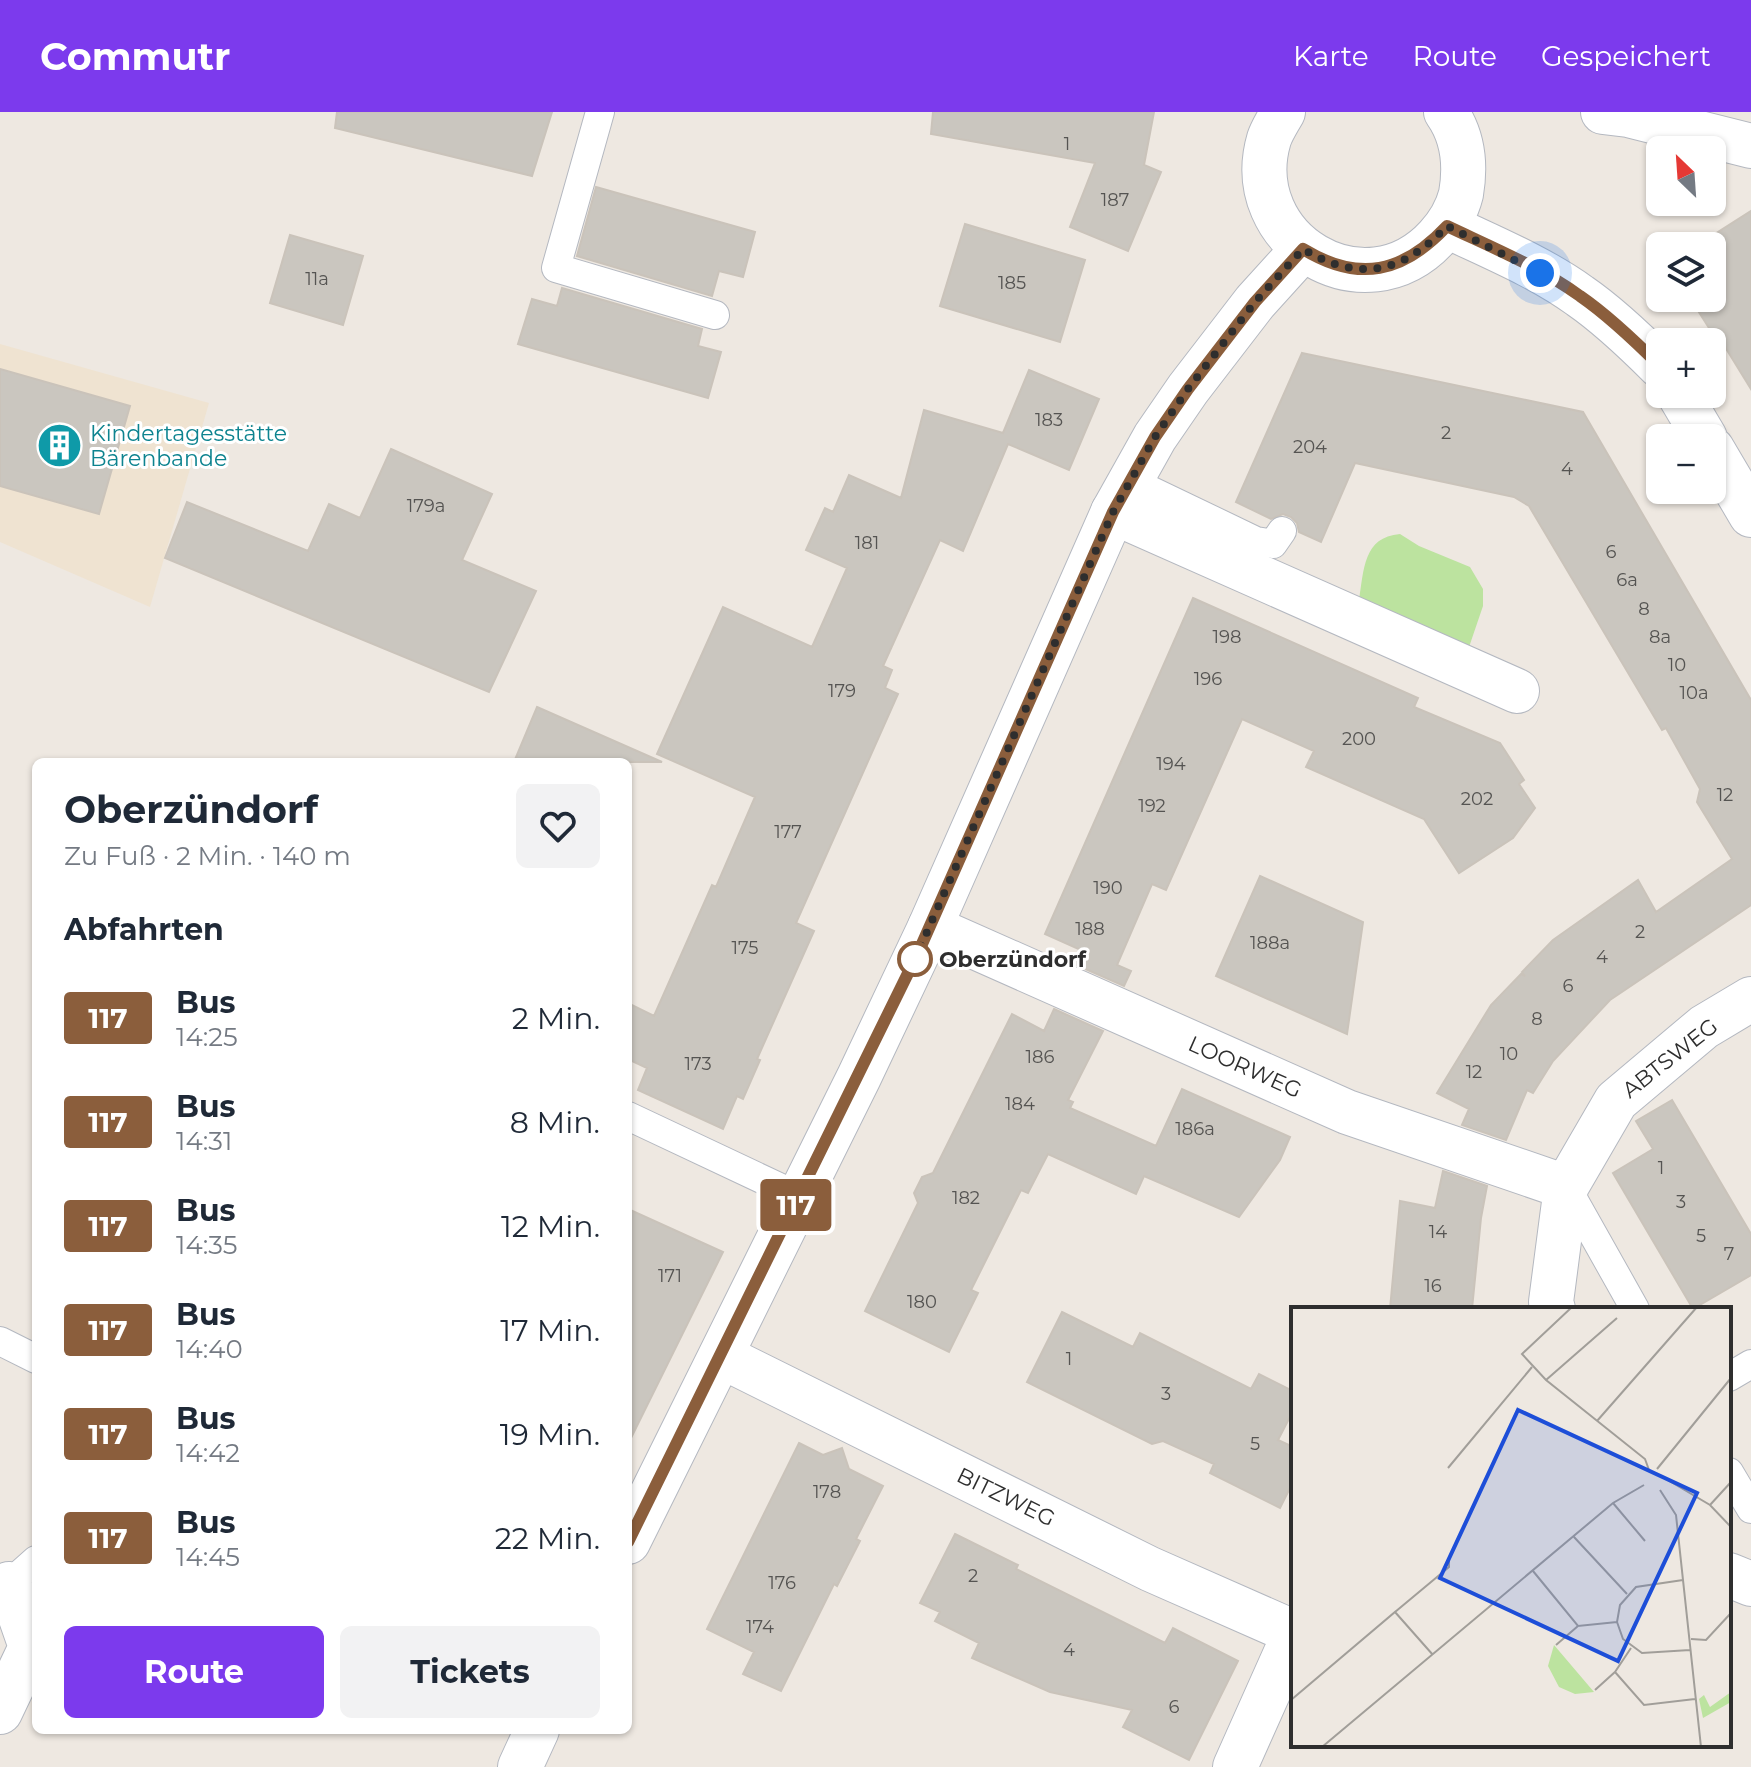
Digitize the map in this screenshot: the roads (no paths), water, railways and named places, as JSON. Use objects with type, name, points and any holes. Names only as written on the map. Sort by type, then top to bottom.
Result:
[{"type":"street","points":[[1283,112],[1269,137],[1264,167],[1268,198],[1281,227],[1303,249],[1326,263],[1352,269],[1380,269],[1405,261],[1428,246],[1447,226],[1459,201],[1465,174],[1457,115]]},
{"type":"street","points":[[1603,112],[1628,115],[1751,146]]},
{"type":"street","points":[[1447,226],[1577,293],[1604,313],[1646,353]]},
{"type":"street","points":[[632,1534],[930,927],[1122,497],[1155,437],[1207,364],[1255,302],[1303,249]]},
{"type":"street","points":[[1726,473],[1751,515]]},
{"type":"street","points":[[1122,497],[1517,691]]},
{"type":"street","name":"LOORWEG","points":[[930,927],[1347,1112],[1566,1187]]},
{"type":"street","name":"ABTSWEG","points":[[1552,1307],[1566,1187],[1616,1101],[1704,1027],[1751,999]]},
{"type":"street","name":"BITZWEG","points":[[721,1356],[1150,1569],[1291,1634]]},
{"type":"street","points":[[0,1712],[16,1639],[22,1572]]},
{"type":"street","points":[[1731,1576],[1751,1584]]},
{"type":"street","name":"BITZWEG","points":[[1235,1767],[1291,1640]]},
{"type":"street","points":[[520,1767],[535,1734]]},
{"type":"lane","points":[[600,112],[556,268],[715,315]]},
{"type":"lane","points":[[1122,497],[1256,541],[1273,544],[1282,531]]},
{"type":"lane","points":[[632,1118],[800,1197]]},
{"type":"lane","points":[[1566,1187],[1634,1307]]},
{"type":"lane","points":[[0,1341],[32,1357]]},
{"type":"lane","points":[[1731,1376],[1751,1364]]},
{"type":"lane","points":[[1731,1475],[1751,1509]]},
{"type":"place","name":"Kindertagesstätte Bärenbande","points":[[59,446]]},
{"type":"place","name":"Oberzündorf","points":[[915,959]]}]
